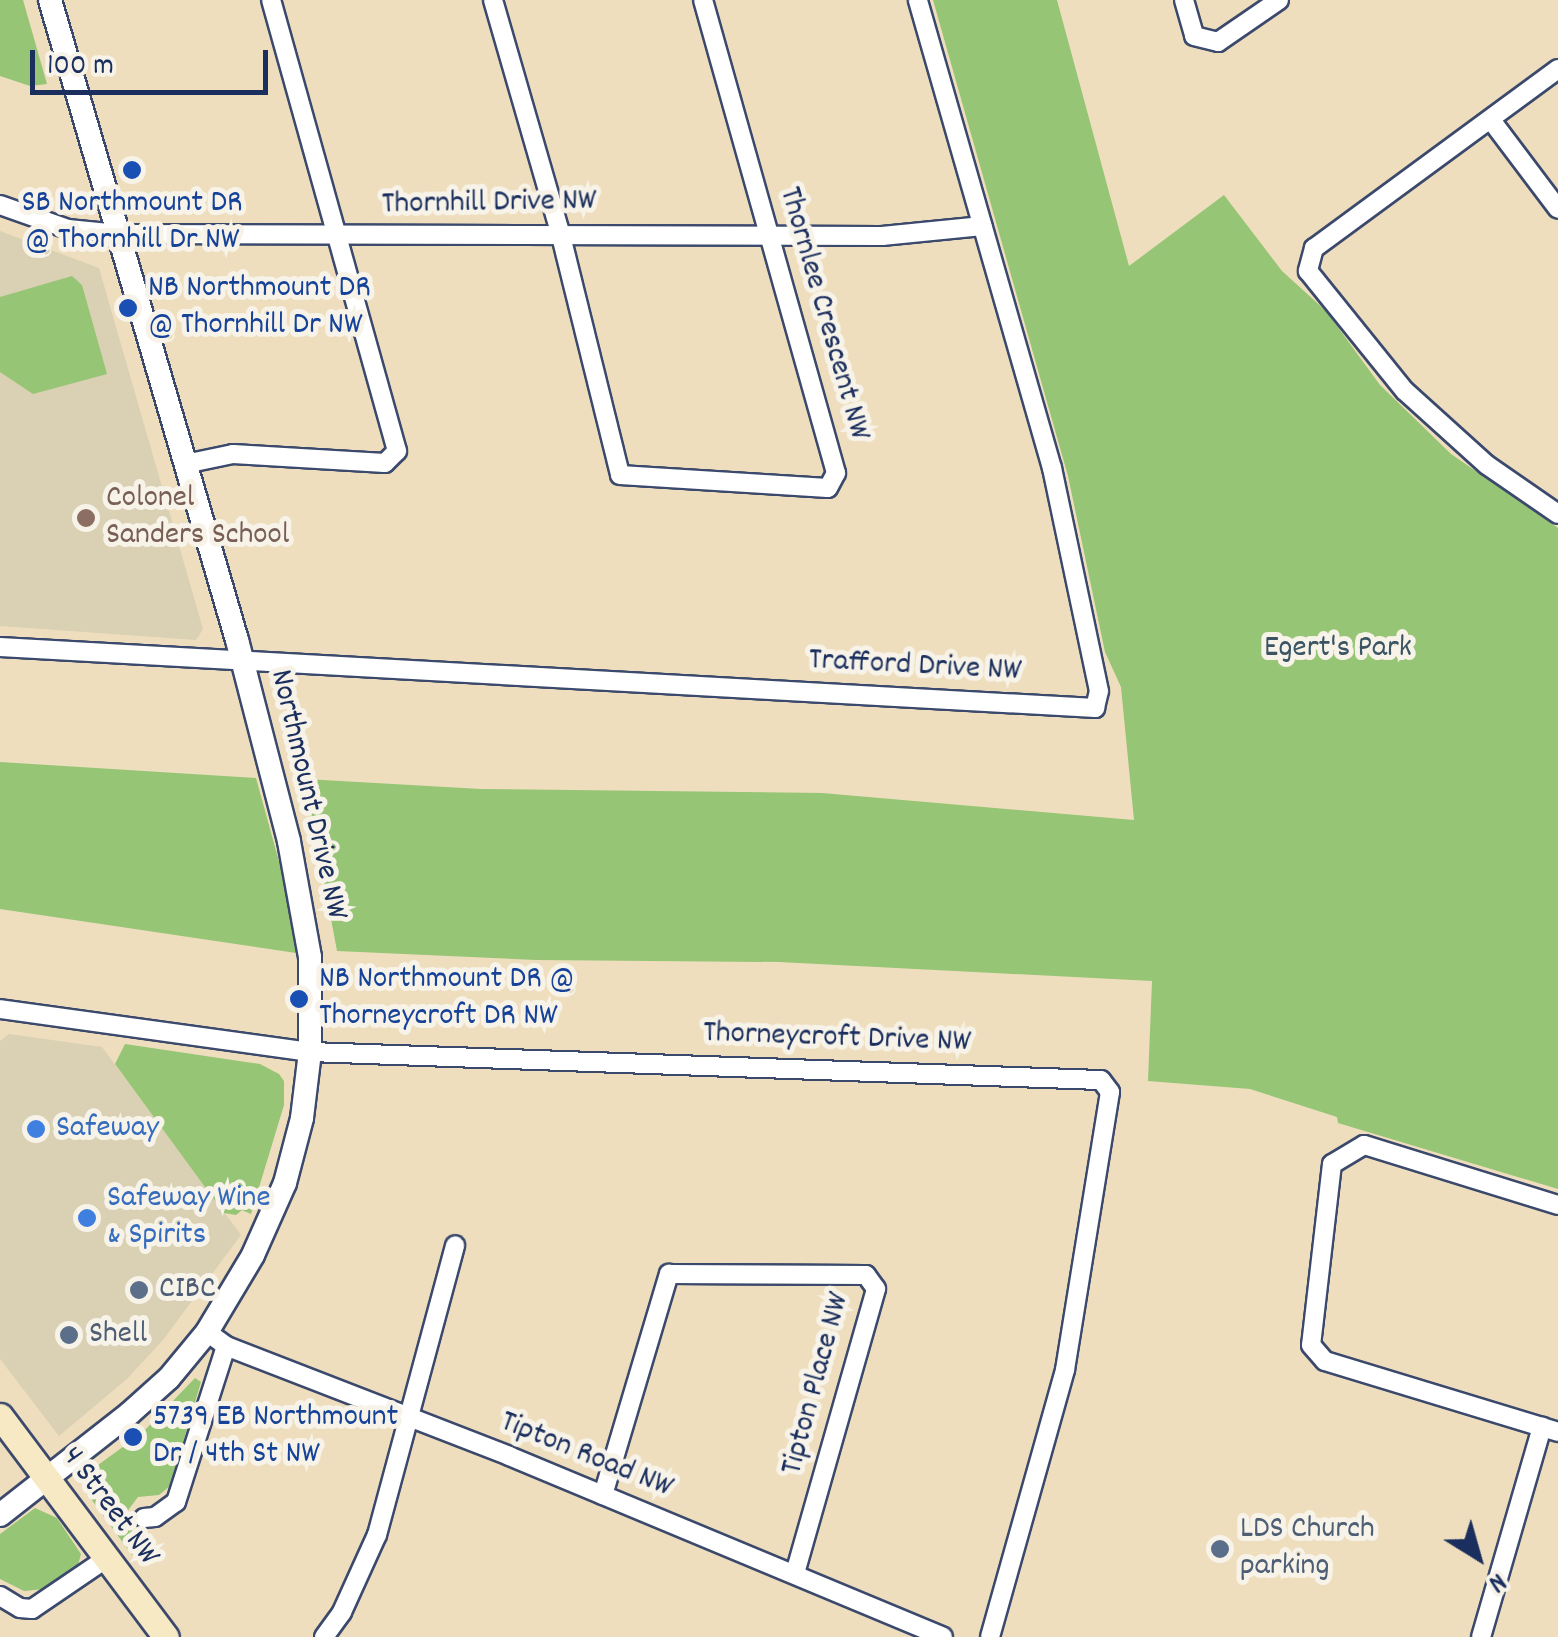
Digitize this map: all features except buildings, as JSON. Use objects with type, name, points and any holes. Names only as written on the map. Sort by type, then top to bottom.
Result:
[{"type":"main road","name":"4 Street NW","points":[[0,1416],[166,1637]]},
{"type":"street","name":"Northmount Drive NW","points":[[0,1515],[216,1339],[285,1183],[302,1118],[310,1052],[306,927],[243,661],[50,0]]},
{"type":"street","points":[[185,464],[233,454],[385,463],[396,451],[270,0]]},
{"type":"street","name":"Thornlee Crescent NW","points":[[493,0],[560,232],[620,475],[828,488],[836,473],[703,0]]},
{"type":"street","name":"Trafford Drive NW","points":[[0,647],[1095,708],[1100,691],[1052,468],[918,0]]},
{"type":"street","points":[[1184,0],[1194,36],[1218,42],[1279,0]]},
{"type":"street","points":[[1558,69],[1314,248],[1308,271],[1404,391],[1487,464],[1558,514]]},
{"type":"street","points":[[1492,120],[1558,210]]},
{"type":"street","name":"Thornhill Drive NW","points":[[0,205],[68,229],[120,234],[768,232],[882,236],[951,233],[983,226]]},
{"type":"street","name":"Thorneycroft Drive NW","points":[[1,1011],[310,1052],[1101,1080],[1110,1092],[1065,1370],[990,1637]]},
{"type":"street","points":[[1481,1637],[1550,1430],[1325,1361],[1311,1345],[1332,1164],[1364,1146],[1558,1205]]},
{"type":"street","points":[[324,1637],[342,1612],[377,1535],[455,1245]]},
{"type":"street","name":"Tipton Place NW","points":[[603,1494],[669,1274],[866,1275],[876,1289],[796,1574]]},
{"type":"street","points":[[144,1518],[155,1517],[176,1502],[216,1339]]},
{"type":"street","name":"Tipton Road NW","points":[[216,1339],[603,1494],[943,1637]]},
{"type":"street","points":[[0,1596],[20,1608],[32,1609],[107,1558]]},
{"type":"shaded area","name":"Colonel Sanders School","points":[[0,231],[99,268],[203,629],[196,640],[0,626]]},
{"type":"shaded area","points":[[9,1034],[102,1047],[241,1235],[163,1340],[127,1379],[59,1436],[0,1359],[0,1041]]},
{"type":"green space","points":[[0,0],[23,0],[47,84],[30,86],[0,76]]},
{"type":"green space","name":"Egert's Park","points":[[933,0],[1057,0],[1129,266],[1224,195],[1282,271],[1326,311],[1380,385],[1451,454],[1558,528],[1558,1189],[1338,1123],[1337,1117],[1250,1089],[1148,1081],[1152,981],[779,962],[536,960],[337,951],[305,779],[481,789],[822,793],[1134,820],[1121,687],[1105,652],[1068,476]]},
{"type":"green space","points":[[72,276],[82,285],[107,374],[33,394],[0,372],[0,297]]},
{"type":"green space","points":[[0,762],[256,778],[289,898],[296,953],[0,909]]},
{"type":"green space","points":[[125,1044],[260,1064],[279,1074],[284,1081],[284,1105],[251,1214],[242,1210],[236,1215],[224,1213],[115,1064]]},
{"type":"green space","points":[[195,1378],[201,1382],[170,1486],[159,1495],[138,1497],[126,1513],[134,1535],[149,1542],[132,1555],[86,1492],[98,1465],[142,1433]]},
{"type":"green space","points":[[35,1508],[57,1518],[81,1554],[78,1565],[44,1589],[24,1591],[0,1579],[0,1534]]},
{"type":"place","name":"SB Northmount DR @ Thornhill Dr NW","points":[[132,170]]},
{"type":"place","name":"NB Northmount DR @ Thornhill Dr NW","points":[[128,308]]},
{"type":"place","name":"Colonel Sanders School","points":[[86,518]]},
{"type":"place","name":"NB Northmount DR @ Thorneycroft DR NW","points":[[299,999]]},
{"type":"place","name":"Safeway","points":[[36,1129]]},
{"type":"place","name":"Safeway Wine & Spirits","points":[[87,1218]]},
{"type":"place","name":"CIBC","points":[[139,1290]]},
{"type":"place","name":"Shell","points":[[69,1335]]},
{"type":"place","name":"5739 EB Northmount Dr / 4th St NW","points":[[133,1437]]},
{"type":"place","name":"LDS Church parking","points":[[1220,1549]]}]
